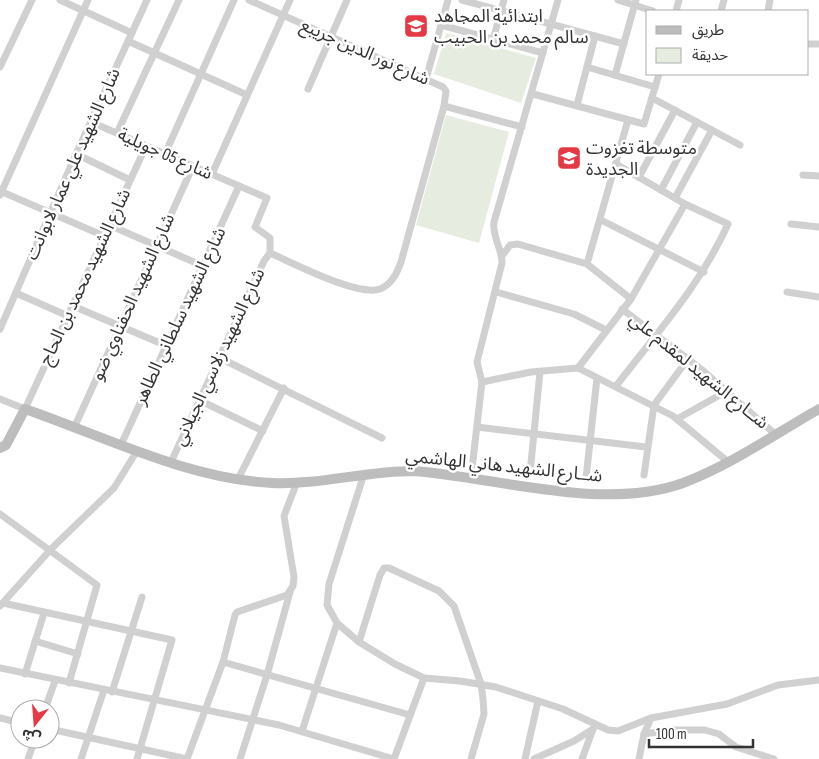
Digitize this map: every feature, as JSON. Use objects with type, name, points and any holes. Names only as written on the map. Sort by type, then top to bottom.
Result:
[{"type":"street","points":[[0,67],[32,0]]},
{"type":"street","points":[[60,0],[132,33]]},
{"type":"street","points":[[88,0],[0,193],[104,236]]},
{"type":"street","name":"شارع الشهيد علي عمار لابوانت","points":[[0,329],[76,154],[147,0]]},
{"type":"street","points":[[117,133],[179,0]]},
{"type":"street","points":[[165,154],[234,0]]},
{"type":"street","name":"شارع نور الدين جريبع","points":[[249,0],[444,88],[446,91],[444,106],[522,127]]},
{"type":"street","points":[[212,174],[290,0]]},
{"type":"street","points":[[308,89],[347,0]]},
{"type":"street","points":[[426,79],[448,0]]},
{"type":"street","points":[[462,0],[624,44]]},
{"type":"street","points":[[493,40],[504,0]]},
{"type":"street","points":[[472,477],[482,382],[477,362],[501,272],[502,256],[493,231],[494,222],[533,94],[558,0]]},
{"type":"street","points":[[618,0],[636,3],[650,10]]},
{"type":"street","points":[[615,75],[636,3]]},
{"type":"street","points":[[441,25],[543,53]]},
{"type":"street","points":[[576,105],[596,36]]},
{"type":"street","points":[[128,41],[247,95]]},
{"type":"street","points":[[587,67],[655,87]]},
{"type":"street","points":[[533,94],[644,124],[659,75]]},
{"type":"street","points":[[652,98],[740,145]]},
{"type":"street","points":[[270,253],[353,288],[372,290],[389,283],[401,262],[444,106]]},
{"type":"street","points":[[639,177],[675,110]]},
{"type":"street","points":[[587,264],[628,120]]},
{"type":"street","name":"شارع 05 جويلية","points":[[91,122],[267,198],[255,226],[270,238],[270,253]]},
{"type":"street","points":[[661,190],[697,122]]},
{"type":"street","points":[[675,198],[712,130]]},
{"type":"street","name":"شارع الشهيد محمد بن الحاج","points":[[25,409],[146,146]]},
{"type":"street","points":[[76,154],[130,180]]},
{"type":"street","points":[[616,164],[684,204],[728,224],[704,272],[692,291],[616,386]]},
{"type":"street","name":"شارع الشهيد الحفناوي ضو","points":[[74,428],[193,166]]},
{"type":"street","points":[[803,175],[819,176]]},
{"type":"street","name":"شارع الشهيد سلطاني الطاهر","points":[[121,445],[239,186]]},
{"type":"street","points":[[578,368],[631,299],[684,204]]},
{"type":"street","points":[[601,220],[704,272]]},
{"type":"street","points":[[791,224],[819,227]]},
{"type":"street","points":[[109,225],[204,266]]},
{"type":"street","points":[[502,256],[510,246],[518,244],[587,264],[631,299]]},
{"type":"street","name":"شارع الشهيد زلاسي الجيلاني","points":[[171,462],[264,261],[270,253]]},
{"type":"street","points":[[496,292],[574,314],[606,330]]},
{"type":"street","points":[[787,292],[819,297]]},
{"type":"street","points":[[16,293],[68,316]]},
{"type":"street","points":[[73,306],[167,346]]},
{"type":"street","name":"شــارع الشهيد لمقدم علي","points":[[622,309],[726,391],[775,434]]},
{"type":"street","points":[[220,358],[382,438]]},
{"type":"street","points":[[644,475],[646,446],[654,405],[688,360]]},
{"type":"street","points":[[482,382],[540,372],[578,368],[654,405],[677,419],[727,461]]},
{"type":"street","points":[[530,473],[540,372]]},
{"type":"street","points":[[586,478],[597,378]]},
{"type":"street","points":[[238,479],[284,388]]},
{"type":"street","points":[[677,419],[726,391]]},
{"type":"street","name":"شــارع الشهيد هاني الهاشمي","points":[[0,399],[137,451],[171,462],[238,479],[274,483],[297,482],[364,474],[413,471],[588,493],[647,491],[682,483],[727,461],[819,409]]},
{"type":"street","points":[[199,400],[263,431]]},
{"type":"street","points":[[0,448],[6,445],[25,409]]},
{"type":"street","points":[[477,427],[646,446]]},
{"type":"street","points":[[1,605],[50,549],[114,488],[137,451]]},
{"type":"street","points":[[364,474],[327,593],[327,606],[337,623],[360,642],[395,664],[424,678],[481,684],[538,701],[594,726],[618,731],[651,718],[727,704],[778,685],[819,680]]},
{"type":"street","points":[[240,759],[268,674],[294,577],[284,516],[297,482]]},
{"type":"street","points":[[0,514],[97,583],[69,683]]},
{"type":"street","points":[[360,642],[380,575],[384,568],[389,568],[439,591],[454,606],[481,684],[484,714],[471,759]]},
{"type":"street","points":[[60,731],[187,759],[223,662],[234,618],[238,612],[287,595],[291,591]]},
{"type":"street","points":[[112,692],[142,597]]},
{"type":"street","points":[[1,605],[131,630],[173,641],[136,759]]},
{"type":"street","points":[[25,674],[44,612]]},
{"type":"street","points":[[302,731],[337,623]]},
{"type":"street","points":[[35,641],[78,654]]},
{"type":"street","points":[[223,662],[410,715]]},
{"type":"street","points":[[0,668],[55,681],[253,719],[302,731],[394,759],[424,678]]},
{"type":"street","points":[[49,699],[55,681]]},
{"type":"street","points":[[81,759],[104,690]]},
{"type":"street","points":[[525,759],[538,701]]},
{"type":"street","points":[[639,759],[644,734],[651,718]]},
{"type":"street","points":[[534,759],[574,741],[594,726]]},
{"type":"street","points":[[582,759],[594,726]]},
{"type":"street","points":[[644,734],[671,730],[705,730],[719,734],[736,748],[774,759]]},
{"type":"green space","points":[[446,33],[536,58],[521,103],[434,74]]},
{"type":"green space","points":[[446,115],[509,132],[479,243],[416,225]]},
{"type":"place","name":"ابتدائية المجاهد سالم محمد بن الحبيب","points":[[416,26]]},
{"type":"place","name":"متوسطة تغزوت الجديدة","points":[[569,158]]}]
